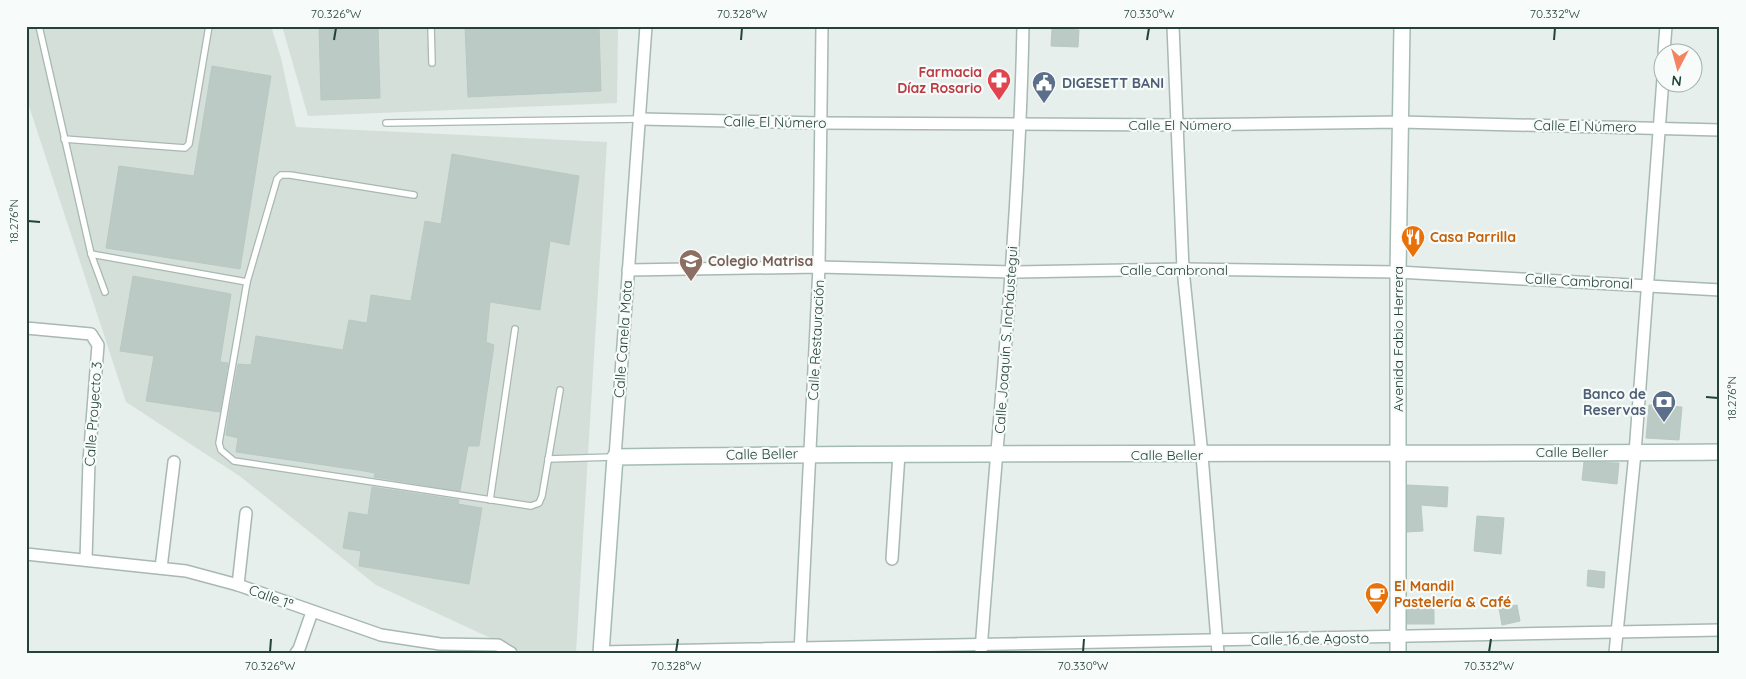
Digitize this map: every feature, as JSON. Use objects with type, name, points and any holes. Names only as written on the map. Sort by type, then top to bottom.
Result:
[{"type":"main road","name":"Avenida Fabio Herrera","points":[[1398,653],[1398,272],[1402,26]]},
{"type":"main road","name":"Calle Beller","points":[[615,457],[997,453],[1202,455],[1398,452],[1720,452]]},
{"type":"main road","name":"Calle Canela Mota","points":[[601,652],[615,457]]},
{"type":"street","name":"Calle Canela Mota","points":[[615,457],[641,119],[646,26]]},
{"type":"street","name":"Calle Restauración","points":[[800,651],[819,267],[822,26]]},
{"type":"street","name":"Calle Joaquín S. Incháustegui","points":[[981,649],[1012,272],[1022,124],[1024,26]]},
{"type":"street","points":[[1173,26],[1183,269],[1219,641],[1218,653]]},
{"type":"street","points":[[1665,42],[1666,26]]},
{"type":"street","points":[[1615,653],[1634,452],[1662,92]]},
{"type":"street","name":"Calle El Número","points":[[641,119],[821,123],[1176,125],[1401,122],[1720,130]]},
{"type":"street","name":"Calle Cambronal","points":[[628,270],[819,267],[1012,272],[1183,269],[1398,272],[1720,290]]},
{"type":"street","name":"Calle Proyecto 3","points":[[26,328],[91,334],[98,345],[89,461],[86,560]]},
{"type":"street","points":[[892,559],[899,454]]},
{"type":"street","points":[[161,568],[174,462]]},
{"type":"street","points":[[238,585],[246,513]]},
{"type":"street","name":"Calle 1ª","points":[[26,554],[186,571],[238,585],[382,635],[437,648],[498,645],[511,653]]},
{"type":"street","points":[[296,653],[300,649],[312,612]]},
{"type":"street","name":"Calle 16 de Agosto","points":[[601,652],[981,649],[1219,641],[1720,630]]},
{"type":"lane","points":[[39,26],[92,254],[105,292]]},
{"type":"lane","points":[[64,139],[185,148],[188,144],[209,26]]},
{"type":"lane","points":[[431,26],[432,63]]},
{"type":"lane","points":[[386,124],[641,119]]},
{"type":"lane","points":[[414,195],[281,175],[276,179],[247,282],[219,443],[221,450],[234,461],[531,506],[539,503],[560,390]]},
{"type":"lane","points":[[92,254],[247,282]]},
{"type":"lane","points":[[490,500],[515,329]]},
{"type":"lane","points":[[548,459],[615,457]]},
{"type":"shaded area","points":[[26,26],[271,26],[281,58],[296,127],[607,142],[576,653],[523,653],[376,585],[241,477],[126,402],[26,97]]},
{"type":"shaded area","points":[[282,26],[618,26],[617,103],[308,116]]},
{"type":"building","points":[[319,26],[378,26],[380,98],[321,100]]},
{"type":"building","points":[[465,26],[599,26],[601,91],[468,97]]},
{"type":"building","points":[[1052,28],[1079,30],[1078,47],[1051,46]]},
{"type":"building","points":[[212,66],[271,76],[240,269],[106,248],[119,166],[194,176]]},
{"type":"building","points":[[452,154],[579,176],[569,245],[550,241],[540,310],[490,302],[486,342],[494,345],[479,446],[468,446],[460,491],[374,477],[375,473],[358,470],[236,452],[238,438],[226,435],[229,414],[238,364],[251,365],[256,336],[343,350],[349,320],[367,323],[371,295],[411,301],[425,221],[441,224]]},
{"type":"building","points":[[133,276],[231,294],[220,362],[228,363],[220,412],[146,401],[154,356],[120,351]]},
{"type":"building","points":[[1649,405],[1682,407],[1679,440],[1646,438]]},
{"type":"building","points":[[1584,462],[1619,463],[1617,484],[1582,480]]},
{"type":"building","points":[[1407,485],[1448,487],[1447,507],[1421,505],[1423,531],[1407,532]]},
{"type":"building","points":[[372,487],[459,500],[458,504],[482,508],[469,584],[359,566],[361,551],[343,548],[349,512],[368,515]]},
{"type":"building","points":[[1477,516],[1504,518],[1501,554],[1474,551]]},
{"type":"building","points":[[1588,570],[1605,572],[1604,588],[1587,586]]},
{"type":"building","points":[[1407,603],[1434,603],[1434,624],[1407,624]]},
{"type":"building","points":[[1517,605],[1520,621],[1502,625],[1499,608]]},
{"type":"place","name":"Farmacia Díaz Rosario","points":[[999,101]]},
{"type":"place","name":"DIGESETT BANI","points":[[1044,104]]},
{"type":"place","name":"Casa Parrilla","points":[[1413,258]]},
{"type":"place","name":"Colegio Matrisa","points":[[691,282]]},
{"type":"place","name":"Banco de Reservas","points":[[1664,423]]},
{"type":"place","name":"El Mandil Pastelería & Café","points":[[1377,615]]}]
